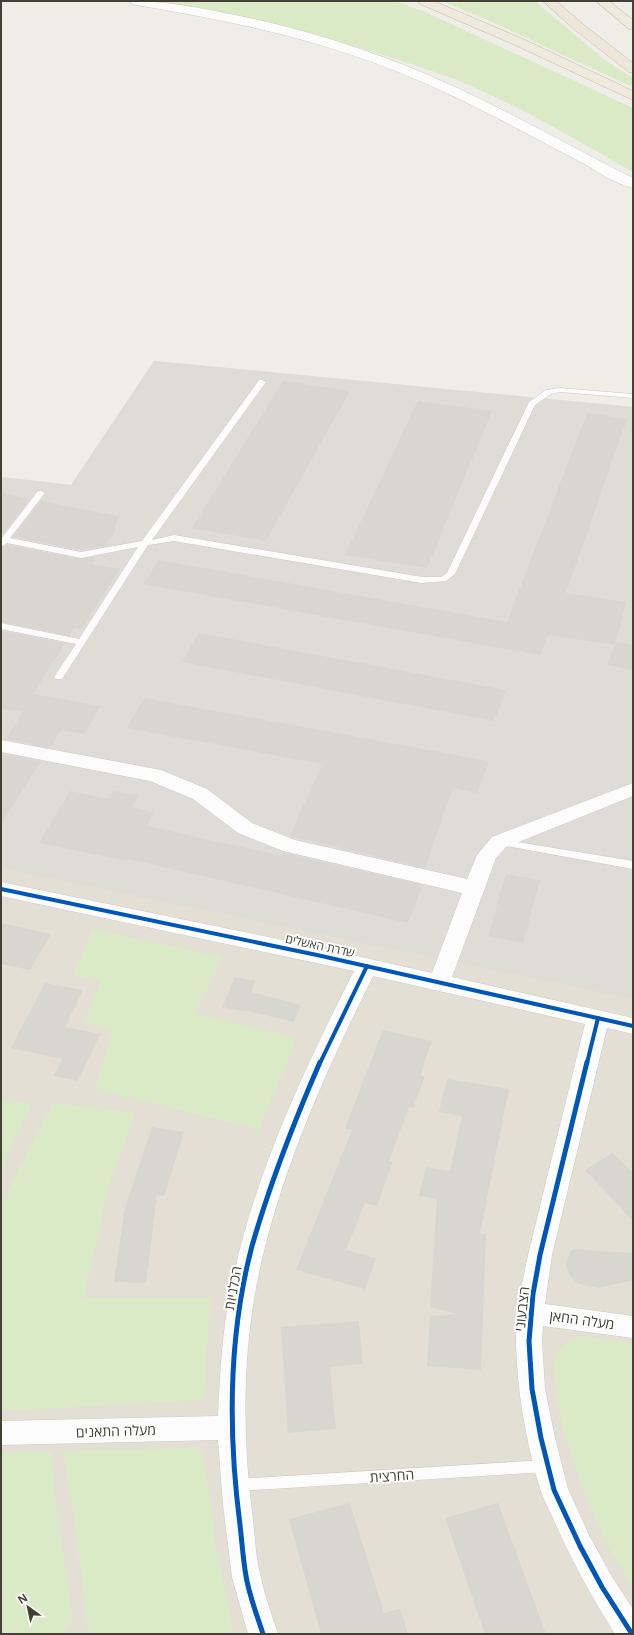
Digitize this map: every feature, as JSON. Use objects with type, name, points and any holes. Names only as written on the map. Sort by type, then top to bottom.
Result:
[{"type":"highway","points":[[424,1],[519,42],[633,96]]},
{"type":"highway","points":[[602,1],[633,26]]},
{"type":"highway","points":[[551,3],[580,28],[633,69]]},
{"type":"street","points":[[136,1],[277,28],[362,53],[419,75],[449,89],[633,184]]},
{"type":"street","points":[[1,746],[154,775],[200,794],[245,828],[264,837],[290,846],[474,888]]},
{"type":"street","points":[[439,982],[487,855],[499,842],[633,790]]},
{"type":"street","name":"שדרת האשלים","points":[[1,889],[367,966],[633,1026]]},
{"type":"street","name":"הכלניות","points":[[263,1634],[246,1576],[235,1485],[231,1428],[234,1354],[242,1294],[252,1247],[267,1197],[296,1117],[324,1053],[367,966]]},
{"type":"street","name":"הצבעוני","points":[[598,1018],[540,1255],[529,1341],[532,1389],[541,1438],[554,1490],[580,1546],[602,1587],[632,1634]]},
{"type":"street","name":"מעלה החאן","points":[[532,1313],[633,1327]]},
{"type":"street","name":"מעלה התאנים","points":[[1,1433],[231,1428]]},
{"type":"lane","points":[[59,677],[145,543],[262,382]]},
{"type":"lane","points":[[41,493],[3,542],[81,554],[174,538],[422,580],[443,579],[451,574],[532,404],[549,392],[560,390],[633,396]]},
{"type":"lane","points":[[1,626],[81,642]]},
{"type":"lane","points":[[499,842],[633,865]]},
{"type":"lane","name":"החרצית","points":[[235,1485],[548,1466]]},
{"type":"shaded area","points":[[154,361],[633,407],[633,1634],[1,1634],[1,477],[71,485]]},
{"type":"shaded area","points":[[154,361],[633,407],[633,999],[1,868],[1,477],[71,485]]},
{"type":"green space","points":[[159,1],[395,1],[425,12],[633,108],[633,172],[526,112],[482,91],[443,75],[319,36]]},
{"type":"green space","points":[[442,1],[535,1],[606,61],[633,78],[633,86],[630,86],[492,22]]},
{"type":"green space","points":[[92,929],[223,957],[195,1013],[297,1038],[259,1129],[95,1090],[113,1030],[84,1024],[100,980],[73,976]]},
{"type":"green space","points":[[1,1100],[32,1104],[1,1170]]},
{"type":"green space","points":[[53,1103],[135,1113],[109,1185],[84,1298],[210,1298],[204,1400],[19,1410],[1,1409],[1,1203]]},
{"type":"green space","points":[[581,1336],[633,1343],[633,1588],[605,1541],[582,1487],[562,1426],[553,1367],[557,1352],[569,1341]]},
{"type":"green space","points":[[200,1448],[206,1474],[216,1547],[234,1634],[85,1634],[88,1630],[74,1516],[63,1451]]},
{"type":"green space","points":[[1,1452],[51,1452],[56,1506],[73,1623],[63,1634],[1,1634]]},
{"type":"building","points":[[283,381],[350,391],[266,541],[192,528]]},
{"type":"building","points":[[418,401],[492,411],[427,568],[345,555]]},
{"type":"building","points":[[587,413],[627,419],[566,593],[626,602],[615,645],[548,635],[540,655],[143,584],[159,560],[507,622]]},
{"type":"building","points":[[1,493],[30,499],[1,537]]},
{"type":"building","points":[[41,501],[118,516],[115,532],[104,546],[81,550],[13,537]]},
{"type":"building","points":[[7,545],[81,559],[96,557],[91,564],[120,569],[81,629],[74,628],[69,636],[1,622],[1,547]]},
{"type":"building","points":[[1,631],[65,643],[33,694],[100,706],[84,734],[61,730],[50,748],[6,739],[23,712],[1,709]]},
{"type":"building","points":[[199,633],[506,690],[494,721],[182,662]]},
{"type":"building","points":[[617,642],[633,645],[633,670],[607,665]]},
{"type":"building","points":[[144,698],[489,761],[477,793],[453,788],[425,868],[290,836],[322,764],[127,728]]},
{"type":"building","points":[[1,754],[41,761],[1,824]]},
{"type":"building","points":[[70,791],[109,799],[114,791],[139,795],[132,807],[154,812],[147,826],[282,856],[283,853],[419,884],[418,887],[422,888],[408,923],[128,859],[127,861],[39,843]]},
{"type":"building","points":[[506,874],[540,880],[523,943],[488,936]]},
{"type":"building","points":[[1,923],[51,934],[30,970],[1,964]]},
{"type":"building","points":[[235,977],[255,981],[251,992],[301,1005],[294,1022],[243,1010],[222,1007]]},
{"type":"building","points":[[45,983],[83,990],[65,1027],[100,1034],[78,1081],[54,1076],[62,1059],[11,1048]]},
{"type":"building","points":[[383,1030],[432,1041],[420,1075],[425,1076],[413,1108],[409,1107],[389,1161],[393,1161],[377,1206],[365,1203],[346,1250],[376,1258],[365,1289],[296,1270],[352,1130],[345,1128]]},
{"type":"building","points":[[447,1079],[509,1089],[480,1234],[486,1234],[481,1370],[427,1366],[430,1316],[456,1314],[430,1307],[437,1199],[419,1196],[426,1167],[450,1171],[462,1116],[439,1112]]},
{"type":"building","points":[[152,1127],[184,1132],[164,1196],[157,1195],[146,1283],[114,1282],[125,1208]]},
{"type":"building","points":[[613,1153],[633,1173],[633,1221],[585,1170]]},
{"type":"building","points":[[572,1249],[633,1253],[633,1280],[599,1288],[582,1285],[575,1281],[569,1274],[566,1267],[567,1259]]},
{"type":"building","points":[[359,1321],[363,1364],[330,1367],[336,1429],[288,1433],[281,1327]]},
{"type":"building","points":[[350,1503],[384,1613],[400,1609],[408,1634],[321,1634],[289,1519]]},
{"type":"building","points":[[498,1503],[546,1634],[485,1634],[445,1518]]},
{"type":"cycle path","points":[[1,889],[317,955],[633,1026]]},
{"type":"cycle path","points":[[263,1634],[246,1577],[237,1504],[231,1428],[234,1353],[242,1294],[252,1247],[267,1197],[296,1117],[324,1053],[367,966]]},
{"type":"cycle path","points":[[598,1018],[540,1255],[533,1294],[529,1341],[532,1389],[541,1438],[554,1490],[580,1546],[602,1587],[632,1634]]}]
